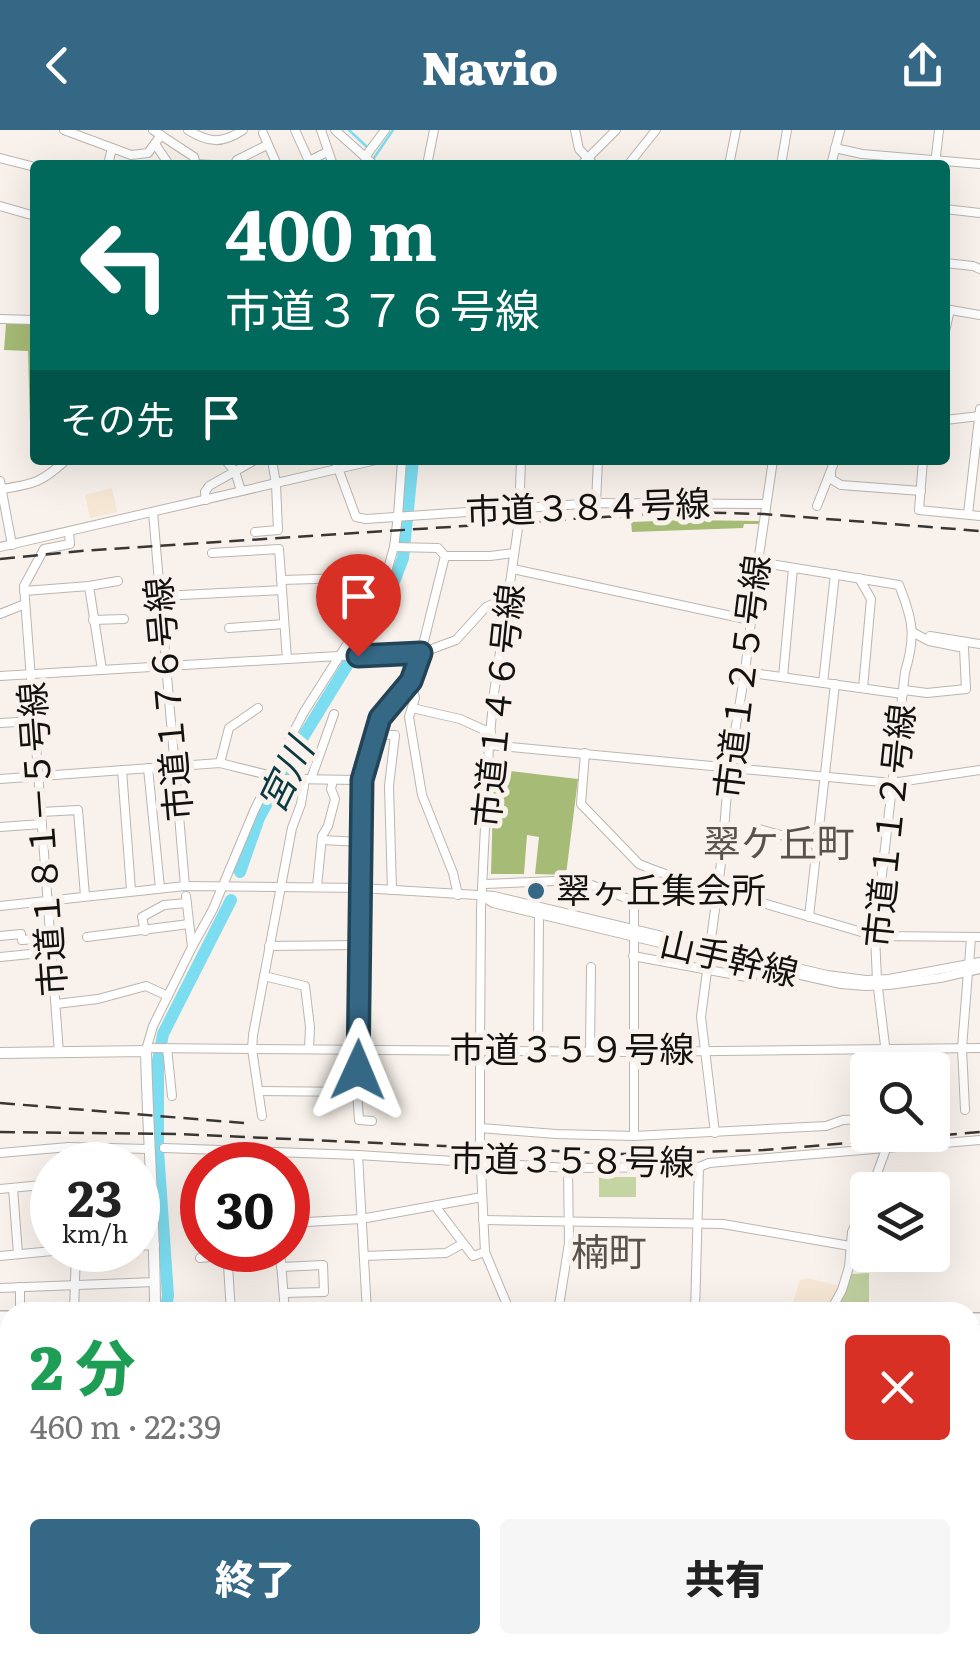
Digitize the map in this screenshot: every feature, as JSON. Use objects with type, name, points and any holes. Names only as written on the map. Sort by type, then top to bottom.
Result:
[{"type":"main road","points":[[0,1053],[156,1049],[148,1142]]},
{"type":"main road","points":[[154,1302],[155,1272]]},
{"type":"street","points":[[64,130],[140,156],[148,153],[157,132],[195,160]]},
{"type":"street","points":[[188,130],[208,140],[229,139],[243,130]]},
{"type":"street","points":[[295,130],[308,160]]},
{"type":"street","points":[[321,130],[331,160]]},
{"type":"street","points":[[335,130],[370,156],[385,130]]},
{"type":"street","points":[[428,160],[434,130]]},
{"type":"street","points":[[575,130],[585,160]]},
{"type":"street","points":[[590,160],[616,130]]},
{"type":"street","points":[[632,160],[656,130]]},
{"type":"street","points":[[730,160],[736,130]]},
{"type":"street","points":[[783,160],[788,130]]},
{"type":"street","points":[[832,160],[840,130]]},
{"type":"street","points":[[936,160],[939,130]]},
{"type":"street","points":[[263,133],[275,160]]},
{"type":"street","points":[[190,154],[199,137]]},
{"type":"street","points":[[154,144],[167,160]]},
{"type":"street","points":[[237,160],[268,145]]},
{"type":"street","points":[[109,160],[112,148]]},
{"type":"street","points":[[835,148],[918,160]]},
{"type":"street","points":[[313,160],[327,152]]},
{"type":"street","points":[[0,158],[30,166]]},
{"type":"street","points":[[950,163],[980,164]]},
{"type":"street","points":[[0,206],[30,215]]},
{"type":"street","points":[[950,210],[980,212]]},
{"type":"street","points":[[950,264],[980,270]]},
{"type":"street","points":[[950,310],[980,315]]},
{"type":"street","points":[[0,319],[30,320]]},
{"type":"street","points":[[950,419],[980,414],[977,468],[968,514]]},
{"type":"street","points":[[12,545],[1,485],[27,485],[48,477],[61,465]]},
{"type":"street","points":[[230,465],[241,491]]},
{"type":"street","points":[[206,500],[209,486],[247,465]]},
{"type":"street","points":[[255,532],[278,530],[273,465]]},
{"type":"street","points":[[0,547],[276,484],[334,465]]},
{"type":"street","name":"市道３８４号線","points":[[337,465],[356,517],[366,519],[519,512],[596,503],[766,504]]},
{"type":"street","points":[[172,1096],[150,1036],[278,778],[304,712],[366,616],[400,547],[405,515],[402,465]]},
{"type":"street","points":[[519,512],[521,465]]},
{"type":"street","points":[[596,503],[598,465]]},
{"type":"street","name":"市道１２５号線","points":[[714,1133],[701,1016],[729,767],[772,465]]},
{"type":"street","points":[[818,506],[833,465]]},
{"type":"street","points":[[923,465],[919,510],[980,516]]},
{"type":"street","points":[[831,471],[831,479],[840,485],[921,490]]},
{"type":"street","name":"市道１７６号線","points":[[153,512],[185,886]]},
{"type":"street","name":"市道１４６号線","points":[[482,896],[490,732],[518,528]]},
{"type":"street","points":[[69,532],[70,544],[44,549],[26,578],[24,592],[118,581]]},
{"type":"street","points":[[400,547],[438,548],[445,556],[514,553]]},
{"type":"street","points":[[212,554],[280,549],[287,659]]},
{"type":"street","points":[[372,1121],[359,1120],[358,1092],[362,780],[380,718],[411,681],[445,556]]},
{"type":"street","points":[[758,562],[859,578],[871,599],[863,688]]},
{"type":"street","points":[[783,677],[793,568]]},
{"type":"street","points":[[513,569],[750,620]]},
{"type":"street","points":[[823,683],[835,574]]},
{"type":"street","points":[[161,596],[350,578]]},
{"type":"street","name":"市道１１２号線","points":[[859,578],[900,585],[914,634],[905,672],[875,936],[887,1052]]},
{"type":"street","points":[[89,586],[102,670]]},
{"type":"street","name":"市道１８１－５号線","points":[[24,592],[60,1053]]},
{"type":"street","points":[[0,676],[421,653],[456,640],[486,608],[507,598]]},
{"type":"street","points":[[0,613],[25,604]]},
{"type":"street","points":[[93,620],[124,619]]},
{"type":"street","points":[[229,628],[284,624]]},
{"type":"street","points":[[745,672],[904,692],[966,688],[964,648],[914,634]]},
{"type":"street","points":[[914,634],[980,644]]},
{"type":"street","points":[[411,681],[415,698],[409,717],[422,795],[458,895]]},
{"type":"street","points":[[809,917],[835,684]]},
{"type":"street","points":[[220,763],[229,728],[258,708]]},
{"type":"street","points":[[412,708],[460,719],[490,732]]},
{"type":"street","points":[[262,1116],[252,1048],[269,946],[292,828],[334,714]]},
{"type":"street","points":[[0,723],[35,721]]},
{"type":"street","points":[[374,734],[396,735],[389,786],[392,890]]},
{"type":"street","points":[[489,745],[892,783],[980,770]]},
{"type":"street","points":[[585,752],[581,804],[639,864],[716,892],[875,936],[976,937],[968,968],[962,1048],[965,1110]]},
{"type":"street","points":[[0,779],[220,763],[278,778],[362,780]]},
{"type":"street","points":[[148,768],[160,888]]},
{"type":"street","points":[[122,770],[130,890]]},
{"type":"street","points":[[316,887],[322,840],[335,799],[333,780]]},
{"type":"street","points":[[41,812],[78,810],[86,896]]},
{"type":"street","points":[[0,827],[42,824]]},
{"type":"street","points":[[759,829],[817,845]]},
{"type":"street","points":[[322,840],[361,842]]},
{"type":"street","points":[[484,884],[578,880],[634,900],[634,1136]]},
{"type":"street","points":[[0,906],[130,890],[226,885]]},
{"type":"street","name":"山手幹線","points":[[226,885],[494,896],[818,980],[866,986],[914,983],[980,966]]},
{"type":"street","points":[[482,896],[480,1128],[484,1252],[506,1302]]},
{"type":"street","name":"山手幹線","points":[[482,896],[493,902],[634,933]]},
{"type":"street","points":[[145,931],[142,916],[187,900],[192,946]]},
{"type":"street","points":[[538,1050],[539,913]]},
{"type":"street","points":[[86,937],[189,924]]},
{"type":"street","points":[[0,936],[21,934],[22,940],[50,938]]},
{"type":"street","points":[[269,946],[360,945]]},
{"type":"street","points":[[0,957],[51,952]]},
{"type":"street","points":[[634,956],[752,978]]},
{"type":"street","points":[[590,1051],[591,967]]},
{"type":"street","points":[[264,976],[305,986],[310,1049]]},
{"type":"street","points":[[56,1004],[98,999],[146,986],[168,996]]},
{"type":"street","name":"市道３５９号線","points":[[156,1049],[632,1052],[980,1048]]},
{"type":"street","points":[[259,1091],[358,1092]]},
{"type":"street","points":[[480,1128],[634,1136],[826,1126],[850,1119]]},
{"type":"street","name":"市道３５８号線","points":[[950,1143],[980,1140]]},
{"type":"street","name":"市道３５８号線","points":[[164,1148],[180,1149]]},
{"type":"street","points":[[0,1154],[30,1151]]},
{"type":"street","name":"市道３５８号線","points":[[310,1153],[568,1168],[699,1167],[850,1152]]},
{"type":"street","points":[[358,1155],[366,1302]]},
{"type":"street","points":[[695,1302],[699,1167]]},
{"type":"street","points":[[559,1302],[570,1222],[568,1168]]},
{"type":"street","points":[[0,1190],[30,1186]]},
{"type":"street","points":[[13,1188],[18,1254]]},
{"type":"street","points":[[310,1222],[361,1219],[482,1196]]},
{"type":"street","points":[[436,1206],[473,1256],[484,1252]]},
{"type":"street","points":[[483,1220],[723,1224],[850,1246],[848,1267],[835,1302]]},
{"type":"street","points":[[364,1256],[446,1253],[462,1244]]},
{"type":"street","points":[[0,1256],[30,1253]]},
{"type":"street","points":[[284,1293],[324,1292],[322,1265],[310,1266]]},
{"type":"street","points":[[74,1302],[75,1272]]},
{"type":"street","points":[[229,1272],[231,1302]]},
{"type":"street","points":[[281,1272],[284,1302]]},
{"type":"street","points":[[0,1288],[155,1282]]},
{"type":"street","points":[[20,1287],[20,1302]]},
{"type":"shaded area","points":[[112,488],[117,512],[90,518],[85,495]]},
{"type":"shaded area","points":[[807,1278],[839,1286],[831,1302],[793,1302],[800,1280]]},
{"type":"green space","points":[[30,323],[30,424],[28,351],[4,350],[6,324]]},
{"type":"green space","points":[[631,522],[760,524],[632,532]]},
{"type":"green space","points":[[494,769],[578,779],[566,875],[535,874],[539,837],[527,835],[524,874],[491,874]]},
{"type":"green space","points":[[599,1177],[636,1177],[636,1197],[599,1197]]},
{"type":"green space","points":[[869,1273],[869,1302],[840,1302],[852,1274]]},
{"type":"waterway","name":"宮川","points":[[349,130],[367,147]]},
{"type":"waterway","points":[[374,158],[393,130]]},
{"type":"waterway","name":"宮川","points":[[240,872],[259,818],[297,747],[387,600],[403,558],[412,465]]},
{"type":"waterway","name":"宮川","points":[[167,1302],[158,1150],[158,1061],[163,1034],[231,900]]},
{"type":"railway","points":[[0,559],[679,512],[764,514],[980,531]]},
{"type":"railway","points":[[0,1103],[244,1123]]},
{"type":"railway","points":[[0,1132],[178,1134],[622,1154],[764,1150],[980,1132]]},
{"type":"place","name":"翠ヶ丘集会所","points":[[536,891]]},
{"type":"district","name":"翠ケ丘町","points":[[779,844]]},
{"type":"district","name":"楠町","points":[[609,1253]]},
{"type":"route","points":[[358,656],[421,653],[411,681],[380,718],[362,780],[358,1070]]}]
